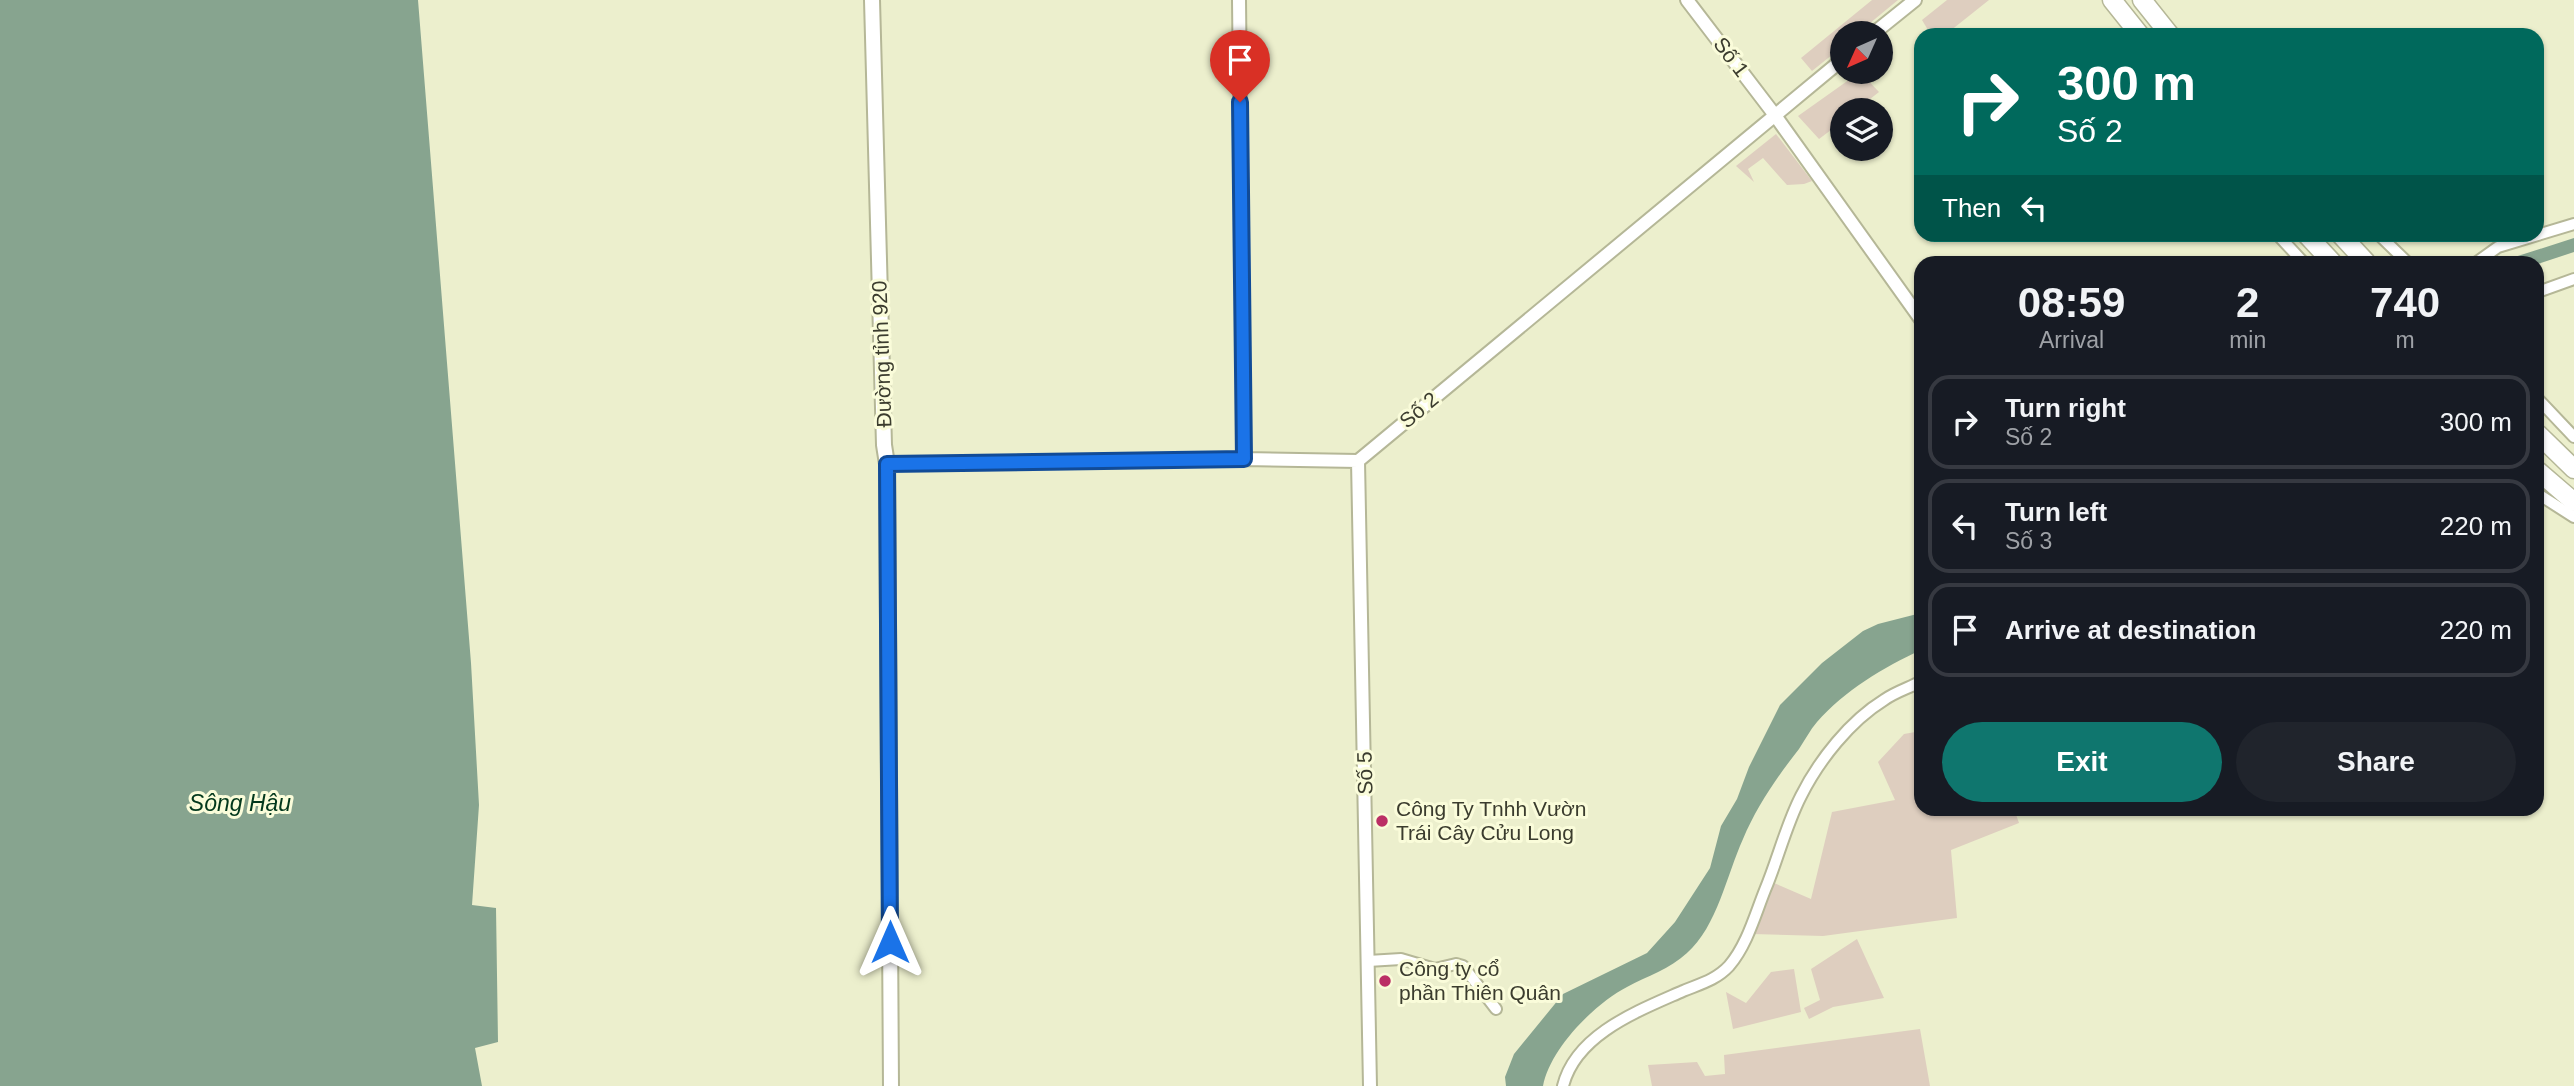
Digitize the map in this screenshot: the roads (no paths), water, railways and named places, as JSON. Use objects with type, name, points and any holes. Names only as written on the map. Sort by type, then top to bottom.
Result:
[{"type":"highway","points":[[2112,0],[2134,28]]},
{"type":"highway","points":[[2142,0],[2164,28]]},
{"type":"highway","points":[[2313,242],[2326,256]]},
{"type":"highway","points":[[2347,242],[2360,256]]},
{"type":"highway","points":[[2544,440],[2573,467]]},
{"type":"highway","points":[[2545,492],[2574,502]]},
{"type":"main road","name":"Đường tỉnh 920","points":[[872,0],[887,464],[891,1086]]},
{"type":"street","points":[[1239,0],[1244,459]]},
{"type":"street","name":"Số 1","points":[[1687,0],[1774,114],[1914,310]]},
{"type":"street","points":[[1889,21],[1915,0]]},
{"type":"street","name":"Số 2","points":[[1358,461],[1830,69]]},
{"type":"street","points":[[2544,233],[2574,224]]},
{"type":"street","points":[[2284,242],[2297,256]]},
{"type":"street","points":[[2386,242],[2401,256]]},
{"type":"street","points":[[2485,256],[2498,247],[2515,242]]},
{"type":"street","points":[[2544,290],[2574,279]]},
{"type":"street","points":[[2544,405],[2574,436]]},
{"type":"street","points":[[887,464],[1244,459],[1358,461]]},
{"type":"street","name":"Số 5","points":[[1358,461],[1370,1086]]},
{"type":"street","points":[[2545,492],[2574,517]]},
{"type":"street","points":[[1563,1086],[1571,1066],[1589,1042],[1600,1033],[1654,1005],[1714,979],[1729,966],[1747,934],[1797,804],[1811,779],[1843,736],[1871,709],[1914,685]]},
{"type":"street","points":[[1368,961],[1401,959],[1435,969],[1457,964],[1463,966],[1496,1009]]},
{"type":"water","name":"Sông Hậu","points":[[0,0],[418,0],[471,663],[479,805],[472,905],[496,908],[498,1042],[475,1048],[482,1086],[0,1086]]},
{"type":"water","points":[[2574,238],[2574,252],[2544,262],[2544,256],[2518,256]]},
{"type":"water","points":[[1914,615],[1914,654],[1852,690],[1814,725],[1761,803],[1737,853],[1714,915],[1697,942],[1673,964],[1627,987],[1588,1016],[1554,1057],[1543,1086],[1506,1086],[1505,1077],[1514,1054],[1563,994],[1647,953],[1675,922],[1710,868],[1721,826],[1737,799],[1749,767],[1780,705],[1822,663],[1863,631],[1878,624]]},
{"type":"place","name":"Công Ty Tnhh Vườn Trái Cây Cửu Long","points":[[1382,821]]},
{"type":"place","name":"Công ty cổ phần Thiên Quân","points":[[1385,981]]}]
